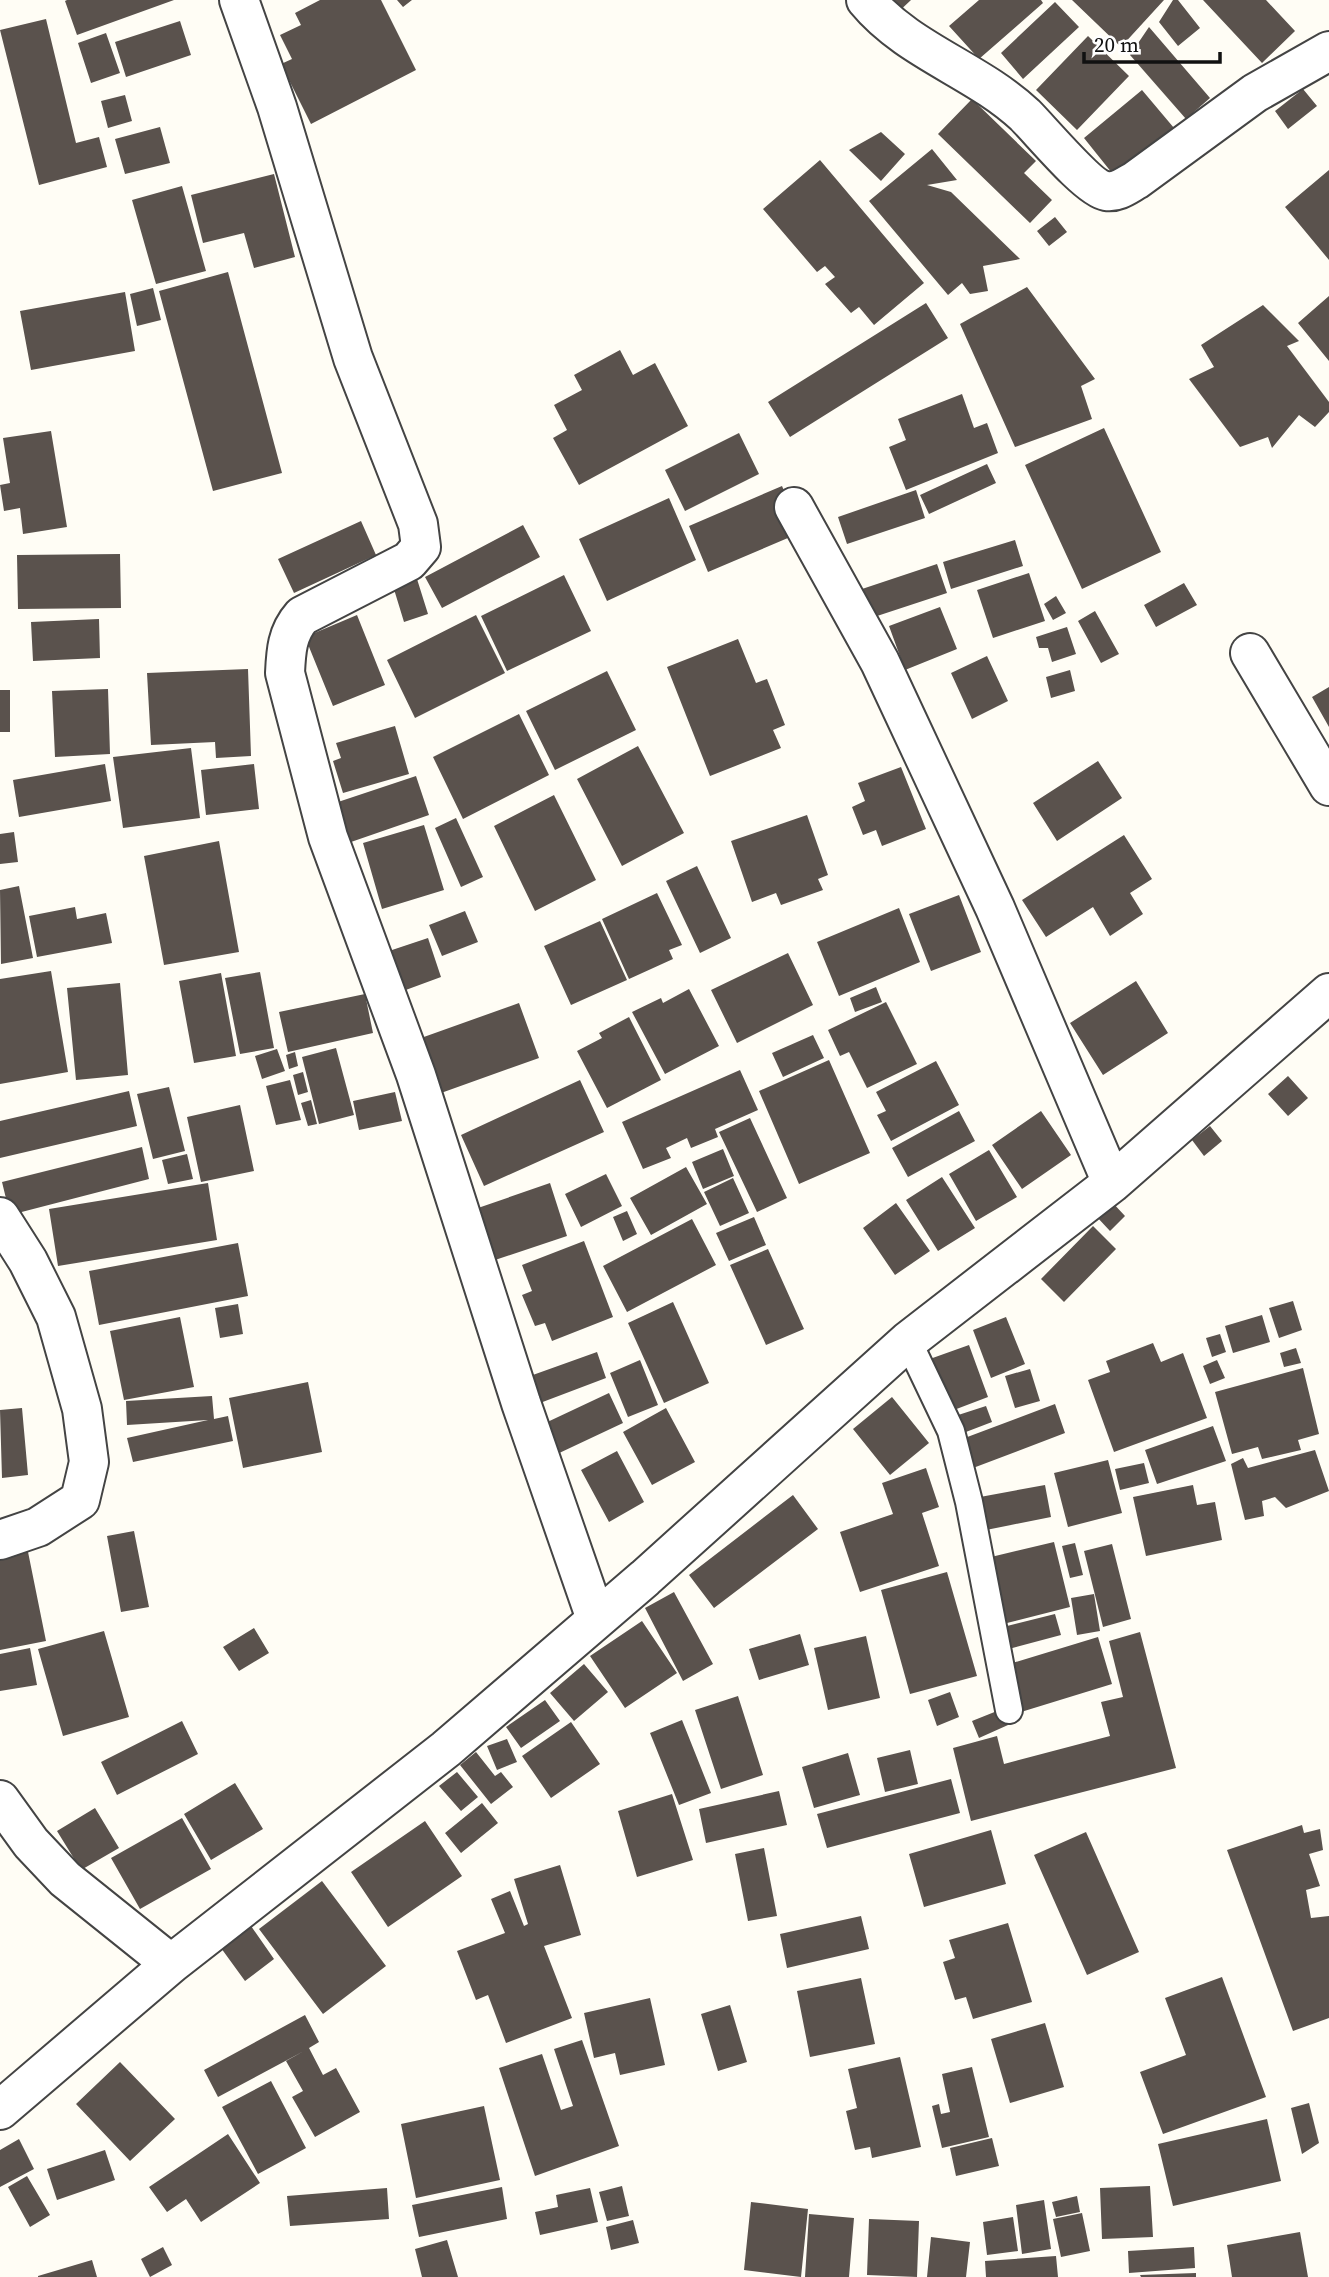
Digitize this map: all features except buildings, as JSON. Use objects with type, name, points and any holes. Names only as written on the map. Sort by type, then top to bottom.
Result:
[{"type":"street","points":[[239,0],[278,107],[352,359],[418,524],[421,547],[409,561],[302,616],[292,627],[286,649],[285,673],[328,837],[416,1075],[521,1403],[596,1619]]},
{"type":"street","points":[[866,0],[877,14],[905,35],[975,77],[1023,114],[1090,182],[1106,192],[1119,190],[1136,180],[1255,93],[1329,51]]},
{"type":"street","points":[[794,508],[880,662],[995,908],[1112,1183]]},
{"type":"street","points":[[1250,653],[1329,786]]},
{"type":"street","points":[[0,2110],[170,1964],[446,1749],[645,1578],[908,1340],[1112,1183],[1329,993]]},
{"type":"street","points":[[0,1217],[28,1261],[56,1317],[82,1409],[89,1462],[80,1500],[38,1527],[0,1540]]},
{"type":"street","points":[[0,1801],[31,1843],[65,1879],[170,1964]]},
{"type":"lane","points":[[908,1340],[951,1431],[968,1502],[1009,1710]]}]
